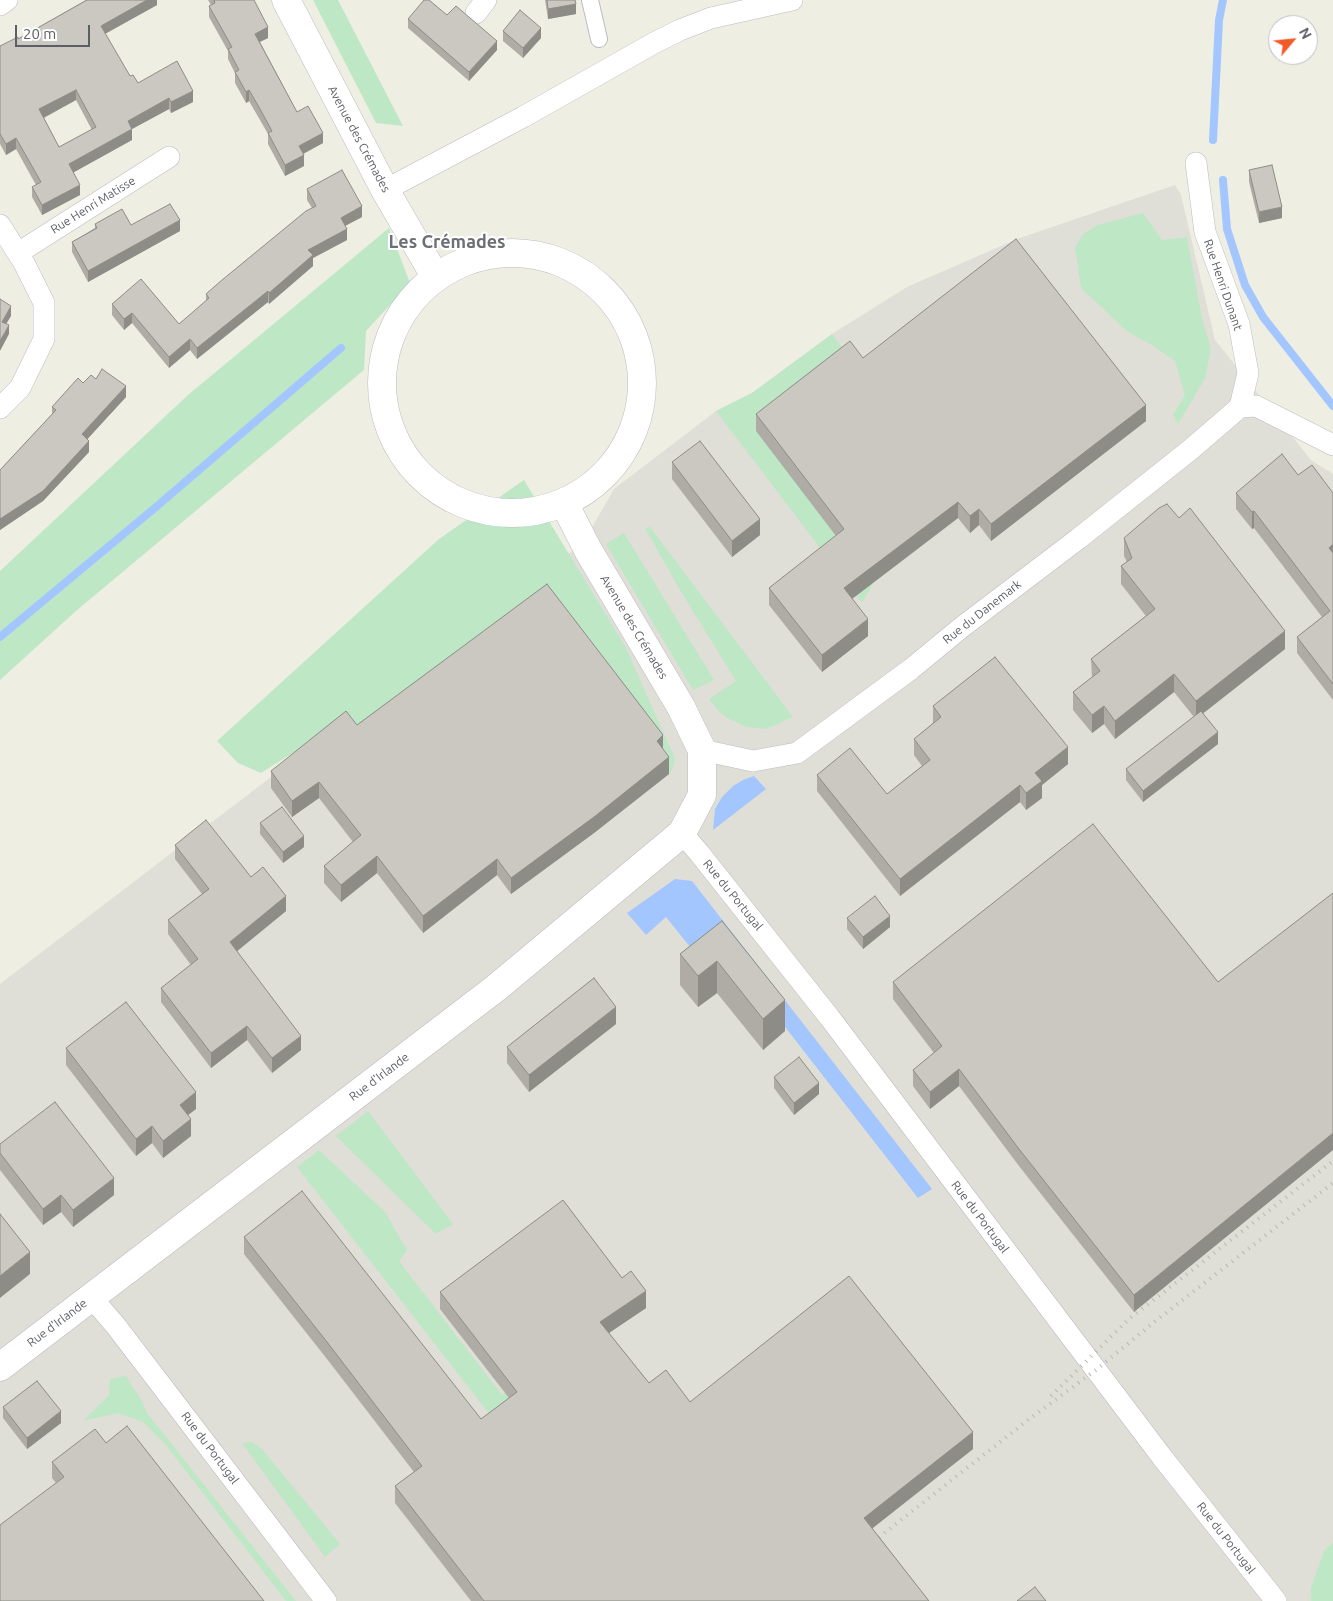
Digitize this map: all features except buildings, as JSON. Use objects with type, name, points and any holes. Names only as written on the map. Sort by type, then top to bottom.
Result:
[{"type":"street","points":[[0,5],[7,0]]},
{"type":"street","name":"Avenue des Crémades","points":[[286,0],[385,190],[435,276]]},
{"type":"street","points":[[590,0],[599,39]]},
{"type":"street","points":[[385,190],[523,117],[654,42],[711,18],[792,0]]},
{"type":"street","name":"Rue Henri Matisse","points":[[18,253],[169,157]]},
{"type":"street","name":"Rue Henri Dunant","points":[[1196,163],[1205,232],[1238,324],[1248,374],[1240,407]]},
{"type":"street","points":[[0,225],[18,253],[44,304],[44,339],[20,388],[0,408]]},
{"type":"street","points":[[487,253],[543,254],[593,279],[629,322],[644,374],[636,428],[608,473],[564,504],[522,514],[478,509],[439,491],[407,461],[388,425],[381,384],[387,342],[406,305],[435,276],[487,253]]},
{"type":"street","points":[[1240,407],[1256,406],[1333,444]]},
{"type":"street","name":"Rue du Danemark","points":[[702,750],[753,761],[797,753],[911,669],[962,627],[1078,539],[1190,450],[1240,407]]},
{"type":"street","name":"Avenue des Crémades","points":[[564,504],[588,550],[682,707],[702,750]]},
{"type":"street","name":"Rue d'Irlande","points":[[0,1367],[496,988],[682,833],[702,795],[702,750]]},
{"type":"street","name":"Rue du Portugal","points":[[682,833],[830,1018],[1162,1457],[1276,1601]]},
{"type":"street","name":"Rue du Portugal","points":[[91,1298],[122,1334],[326,1601]]},
{"type":"shaded area","points":[[1175,185],[1181,195],[1215,340],[1311,460],[1333,474],[1333,1601],[0,1601],[0,984],[351,716],[583,543],[614,489],[716,411],[752,393],[832,334],[907,287],[1017,239]]},
{"type":"green space","points":[[313,0],[338,0],[403,126],[376,123]]},
{"type":"green space","points":[[1143,213],[1162,240],[1187,237],[1202,319],[1211,349],[1205,378],[1178,424],[1173,415],[1185,395],[1175,361],[1152,345],[1128,332],[1081,288],[1075,248],[1083,234],[1098,225]]},
{"type":"green space","points":[[389,228],[410,283],[366,331],[364,370],[76,611],[0,680],[0,571],[188,395]]},
{"type":"green space","points":[[832,334],[850,358],[873,583],[862,603],[716,411],[752,393]]},
{"type":"green space","points":[[524,480],[626,648],[675,759],[670,773],[659,758],[666,753],[548,599],[365,735],[351,716],[261,773],[238,763],[217,741],[439,539]]},
{"type":"green space","points":[[650,527],[793,717],[766,729],[747,727],[727,718],[709,699],[736,681],[677,585],[645,528]]},
{"type":"green space","points":[[624,533],[714,680],[693,690],[606,544]]},
{"type":"green space","points":[[368,1111],[453,1224],[436,1234],[336,1136]]},
{"type":"green space","points":[[319,1150],[385,1212],[407,1250],[399,1261],[502,1395],[550,1358],[494,1420],[297,1167]]},
{"type":"green space","points":[[126,1376],[147,1413],[296,1601],[286,1601],[165,1444],[143,1422],[118,1413],[83,1421],[109,1395],[110,1379]]},
{"type":"green space","points":[[252,1442],[262,1449],[340,1544],[325,1557],[242,1443]]},
{"type":"green space","points":[[1333,1542],[1333,1601],[1311,1601],[1311,1588],[1324,1551]]},
{"type":"water","points":[[754,776],[766,789],[713,830],[715,809],[722,797],[733,786]]},
{"type":"water","points":[[675,879],[692,881],[932,1189],[918,1198],[723,947],[703,963],[666,917],[646,935],[627,913]]},
{"type":"waterway","points":[[1213,140],[1219,20],[1223,0]]},
{"type":"waterway","points":[[1223,180],[1227,229],[1245,285],[1263,317],[1333,406]]},
{"type":"waterway","points":[[0,637],[156,507],[341,348]]},
{"type":"railway","points":[[1051,1396],[1129,1319],[1333,1161]]},
{"type":"railway","points":[[868,1546],[1028,1420],[1096,1370],[1153,1323],[1333,1183]]},
{"type":"district","name":"Les Crémades","points":[[447,242]]}]
